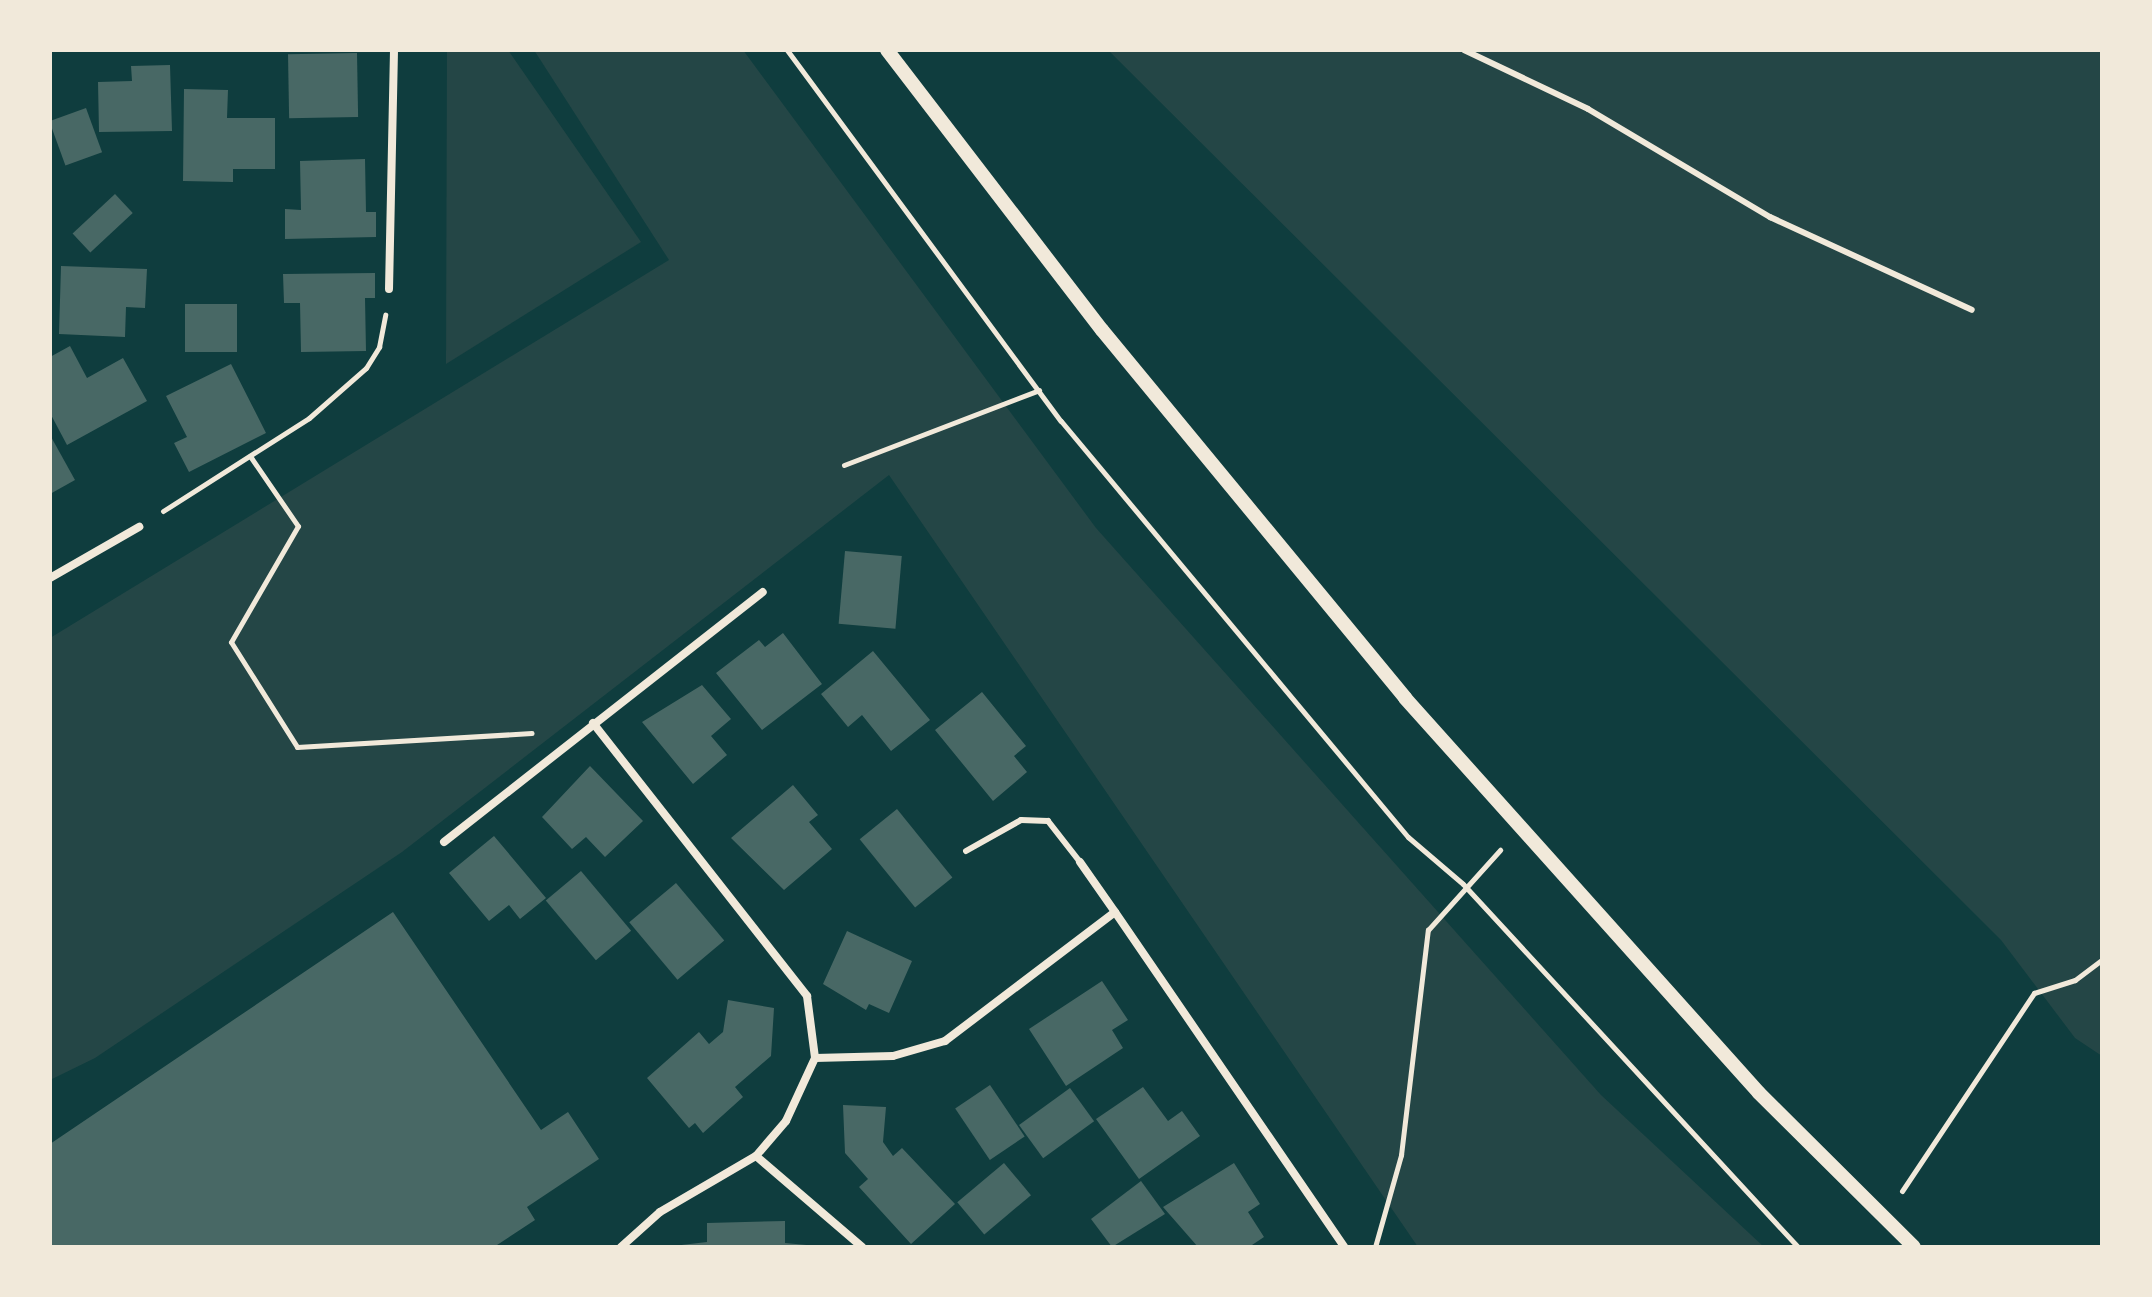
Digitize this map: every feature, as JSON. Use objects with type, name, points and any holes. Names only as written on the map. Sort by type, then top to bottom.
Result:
[{"type":"street","points":[[389,289],[394,50]]},
{"type":"street","points":[[887,50],[1102,330],[1522,829],[1759,1093],[1914,1247]]},
{"type":"street","points":[[50,578],[139,527]]},
{"type":"street","points":[[444,842],[763,592]]},
{"type":"street","points":[[593,723],[807,996],[815,1058],[786,1121],[756,1156],[660,1212],[621,1247]]},
{"type":"street","points":[[1080,862],[1344,1247]]},
{"type":"street","points":[[815,1058],[893,1056],[945,1041],[1115,912]]},
{"type":"street","points":[[756,1156],[862,1247]]},
{"type":"lane","points":[[1464,50],[1588,109],[1770,217],[1972,310]]},
{"type":"lane","points":[[966,851],[1021,820],[1048,821],[1080,862]]},
{"type":"path","points":[[787,50],[1039,390],[1408,837],[1463,884],[1798,1247]]},
{"type":"path","points":[[139,527],[309,418],[366,368],[379,347],[389,289]]},
{"type":"path","points":[[844,465],[1039,390]]},
{"type":"path","points":[[250,456],[298,526],[231,642],[297,747],[547,732]]},
{"type":"path","points":[[1375,1247],[1401,1155],[1428,930],[1463,884],[1522,829]]},
{"type":"path","points":[[1885,1218],[2034,993],[2075,980],[2102,960]]},
{"type":"shaded area","points":[[447,50],[508,50],[641,242],[446,364]]},
{"type":"shaded area","points":[[534,50],[743,50],[1096,528],[1601,1095],[1764,1247],[1418,1247],[889,475],[402,852],[95,1058],[50,1080],[50,638],[669,260]]},
{"type":"shaded area","points":[[1108,50],[2102,50],[2102,1056],[2075,1038],[2001,940]]},
{"type":"building","points":[[357,53],[358,117],[289,118],[288,54]]},
{"type":"building","points":[[170,65],[172,131],[99,132],[98,82],[132,81],[131,66]]},
{"type":"building","points":[[184,89],[228,90],[227,118],[275,118],[275,169],[233,169],[233,182],[183,181]]},
{"type":"building","points":[[86,108],[102,152],[65,166],[50,121]]},
{"type":"building","points":[[365,159],[366,212],[376,212],[376,237],[285,239],[285,209],[301,210],[300,161]]},
{"type":"building","points":[[115,194],[133,213],[90,253],[73,234]]},
{"type":"building","points":[[61,266],[147,269],[145,308],[126,307],[125,337],[59,334]]},
{"type":"building","points":[[375,273],[375,298],[365,298],[366,351],[301,352],[300,303],[284,303],[283,274]]},
{"type":"building","points":[[185,304],[237,304],[237,352],[185,352]]},
{"type":"building","points":[[70,346],[87,378],[123,358],[147,401],[67,445],[50,413],[50,357]]},
{"type":"building","points":[[231,364],[266,433],[189,472],[174,443],[187,437],[166,396]]},
{"type":"building","points":[[50,435],[75,480],[50,494]]},
{"type":"building","points":[[845,551],[902,556],[895,629],[839,624]]},
{"type":"building","points":[[783,633],[822,684],[762,730],[716,673],[759,640],[765,647]]},
{"type":"building","points":[[873,651],[930,720],[891,751],[862,715],[848,727],[821,694]]},
{"type":"building","points":[[702,685],[731,719],[711,736],[727,755],[693,784],[642,722]]},
{"type":"building","points":[[982,692],[1026,746],[1014,756],[1027,772],[993,801],[935,730]]},
{"type":"building","points":[[590,766],[643,821],[605,857],[586,837],[572,849],[542,817]]},
{"type":"building","points":[[793,785],[818,815],[809,822],[832,849],[784,890],[731,838]]},
{"type":"building","points":[[897,809],[952,877],[915,908],[860,839]]},
{"type":"building","points":[[494,836],[546,898],[520,919],[509,905],[489,921],[449,873]]},
{"type":"building","points":[[581,871],[631,931],[596,960],[546,901]]},
{"type":"building","points":[[676,883],[724,940],[677,980],[629,922]]},
{"type":"building","points":[[393,912],[541,1130],[568,1112],[599,1159],[527,1207],[535,1220],[494,1247],[50,1247],[50,1144]]},
{"type":"building","points":[[847,931],[912,961],[889,1013],[869,1004],[866,1010],[823,984]]},
{"type":"building","points":[[1102,981],[1128,1020],[1112,1030],[1123,1048],[1066,1086],[1029,1029]]},
{"type":"building","points":[[728,1000],[774,1008],[771,1056],[735,1087],[743,1097],[703,1133],[695,1123],[689,1128],[647,1078],[699,1032],[709,1044],[723,1032]]},
{"type":"building","points":[[990,1085],[1025,1136],[990,1160],[955,1108]]},
{"type":"building","points":[[1143,1087],[1168,1121],[1182,1111],[1200,1136],[1139,1179],[1096,1119]]},
{"type":"building","points":[[1070,1088],[1094,1121],[1043,1158],[1019,1125]]},
{"type":"building","points":[[843,1105],[886,1107],[883,1142],[893,1156],[902,1148],[955,1204],[911,1244],[859,1187],[868,1179],[845,1153]]},
{"type":"building","points":[[1004,1163],[1031,1195],[984,1234],[957,1202]]},
{"type":"building","points":[[1234,1163],[1260,1204],[1248,1212],[1264,1237],[1249,1247],[1198,1247],[1163,1207]]},
{"type":"building","points":[[1141,1181],[1165,1214],[1112,1247],[1091,1219]]},
{"type":"building","points":[[785,1221],[785,1243],[828,1247],[664,1247],[707,1242],[707,1223]]}]
